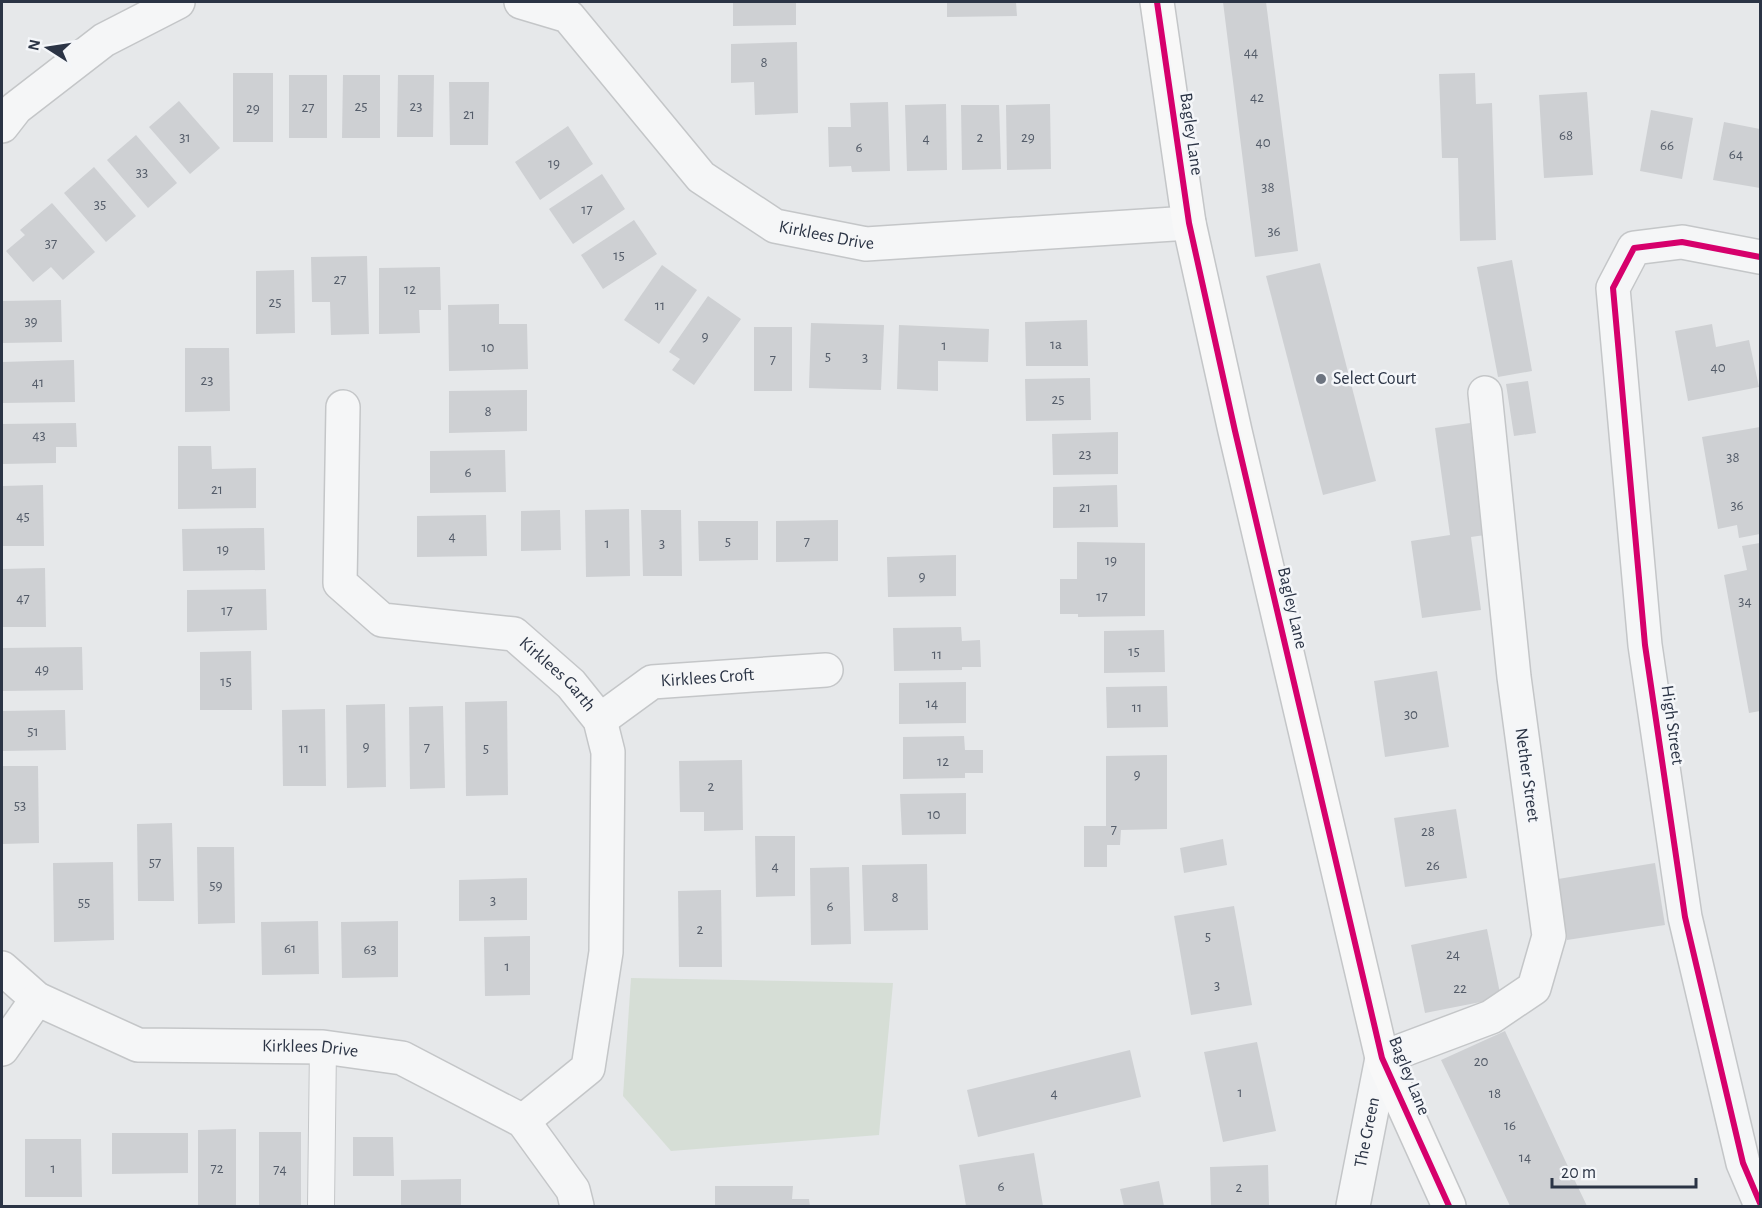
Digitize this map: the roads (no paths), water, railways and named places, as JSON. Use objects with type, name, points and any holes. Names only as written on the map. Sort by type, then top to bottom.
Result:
[{"type":"street","points":[[6,108],[104,40],[178,2]]},
{"type":"street","name":"Kirklees Drive","points":[[521,2],[568,16],[701,177],[775,226],[866,244],[1189,223]]},
{"type":"street","name":"Bagley Lane","points":[[1158,2],[1189,223],[1235,431],[1382,1058],[1449,1206]]},
{"type":"street","name":"High Street","points":[[1761,257],[1682,242],[1634,248],[1613,288],[1645,645],[1685,917],[1743,1163],[1761,1203]]},
{"type":"street","name":"Nether Street","points":[[1382,1058],[1491,1017],[1534,988],[1549,936],[1514,677],[1485,393]]},
{"type":"street","name":"Kirklees Garth","points":[[343,407],[340,584],[382,620],[514,634],[571,684],[600,720],[608,752],[606,952],[588,1068],[523,1121]]},
{"type":"street","name":"Kirklees Croft","points":[[600,720],[652,682],[826,670]]},
{"type":"street","name":"Kirklees Drive","points":[[2,968],[37,999],[138,1045],[323,1047],[402,1058],[523,1121],[573,1190],[577,1206]]},
{"type":"street","points":[[2,1049],[37,999]]},
{"type":"street","name":"The Green","points":[[1353,1206],[1382,1058]]},
{"type":"lane","points":[[321,1206],[323,1047]]},
{"type":"place","name":"Select Court","points":[[1321,379]]}]
